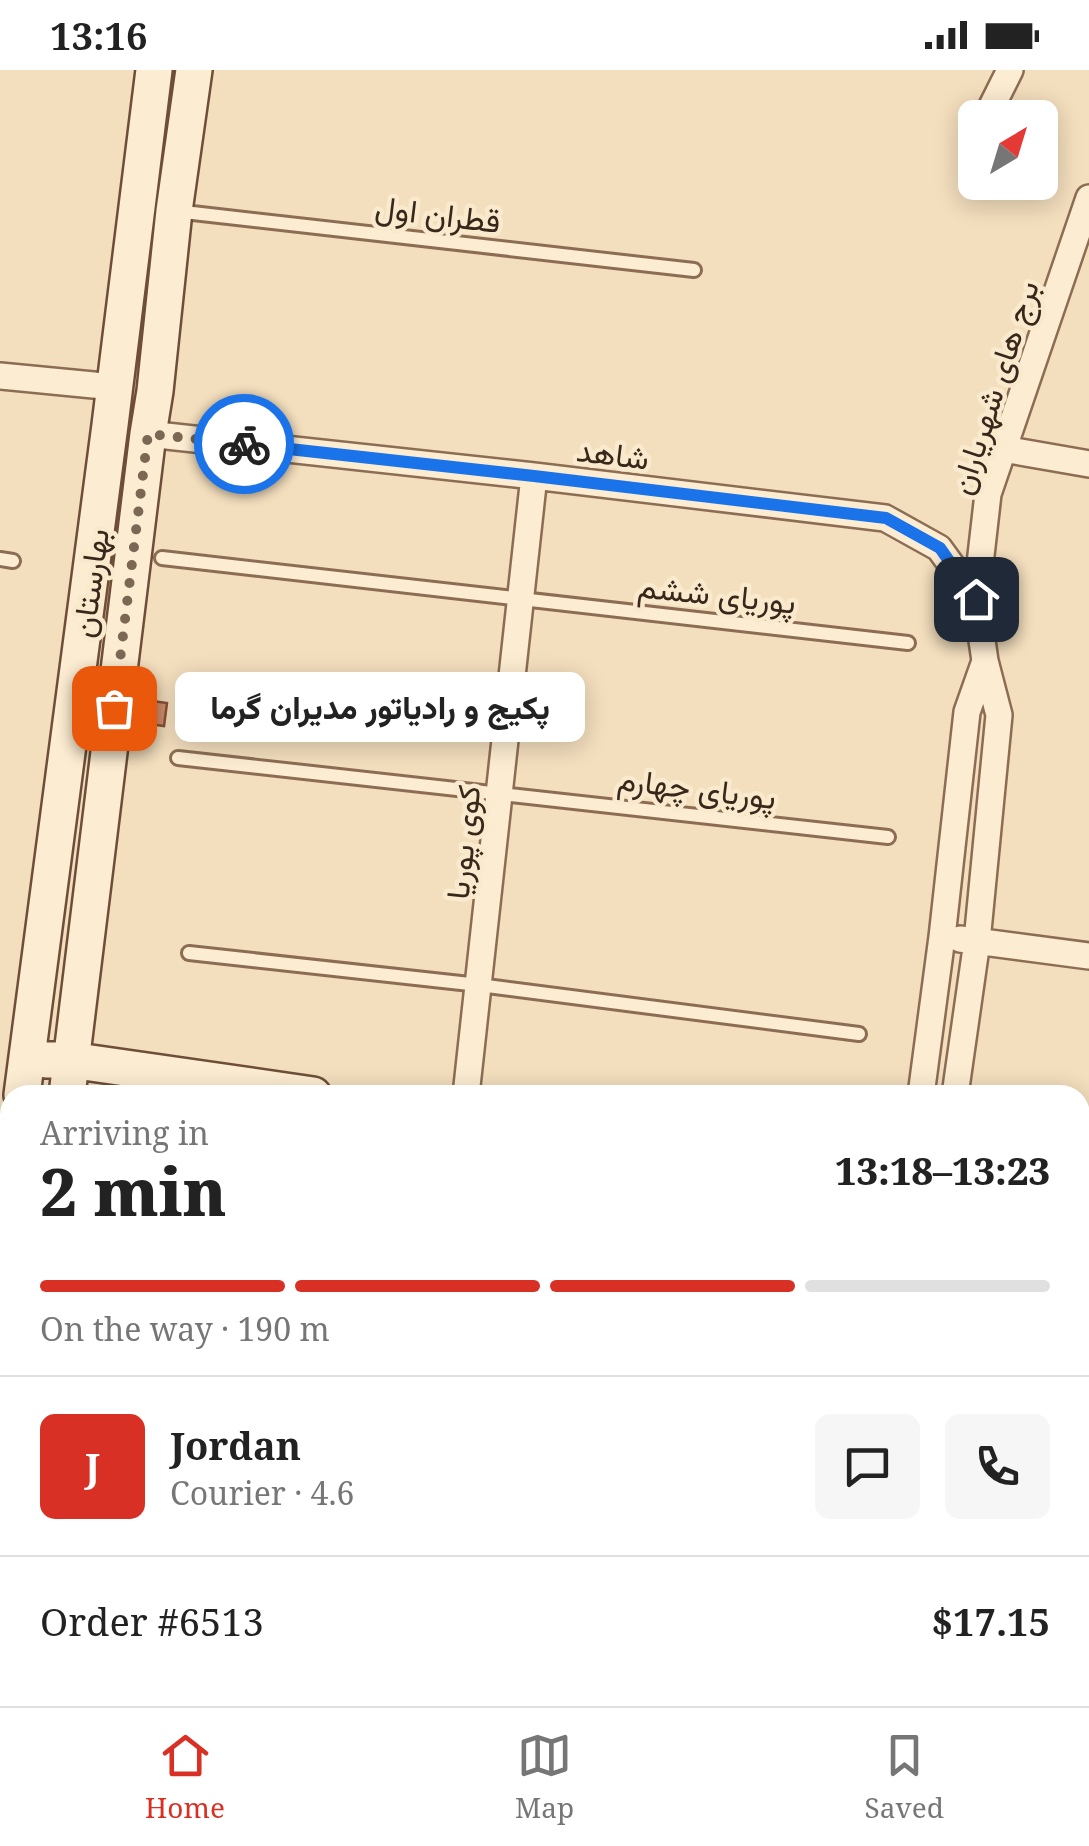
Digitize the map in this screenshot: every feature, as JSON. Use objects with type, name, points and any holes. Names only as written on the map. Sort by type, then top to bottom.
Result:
[{"type":"street","name":"بهارستان","points":[[23,1085],[154,70]]},
{"type":"street","name":"بهارستان","points":[[68,1085],[194,70]]},
{"type":"street","points":[[995,100],[1010,70]]},
{"type":"street","name":"برج های شهریاران","points":[[976,599],[988,494],[1089,198]]},
{"type":"street","points":[[0,376],[155,391]]},
{"type":"street","points":[[110,425],[148,434]]},
{"type":"street","name":"شاهد","points":[[148,434],[886,518],[940,548],[976,599],[985,660],[1000,715],[956,1085]]},
{"type":"street","points":[[1003,450],[1089,464]]},
{"type":"street","name":"کوی پوریا","points":[[467,1085],[534,476]]},
{"type":"street","name":"شاهد","points":[[922,1085],[967,712],[985,660]]},
{"type":"street","points":[[942,937],[1089,956]]},
{"type":"street","points":[[25,1060],[70,1060],[244,1085]]},
{"type":"lane","name":"قطران اول","points":[[174,211],[694,270]]},
{"type":"lane","name":"پوریای ششم","points":[[162,558],[908,642]]},
{"type":"lane","name":"پوریای چهارم","points":[[178,758],[888,837]]},
{"type":"lane","points":[[189,953],[479,985],[859,1034]]},
{"type":"building","points":[[145,700],[167,703],[164,726],[142,723]]},
{"type":"way so far","points":[[114,708],[148,434],[244,444]]},
{"type":"place","name":"پکیج و رادیاتور مدیران گرما","points":[[114,708]]},
{"type":"route","points":[[244,444],[886,518],[940,548],[976,599]]}]
